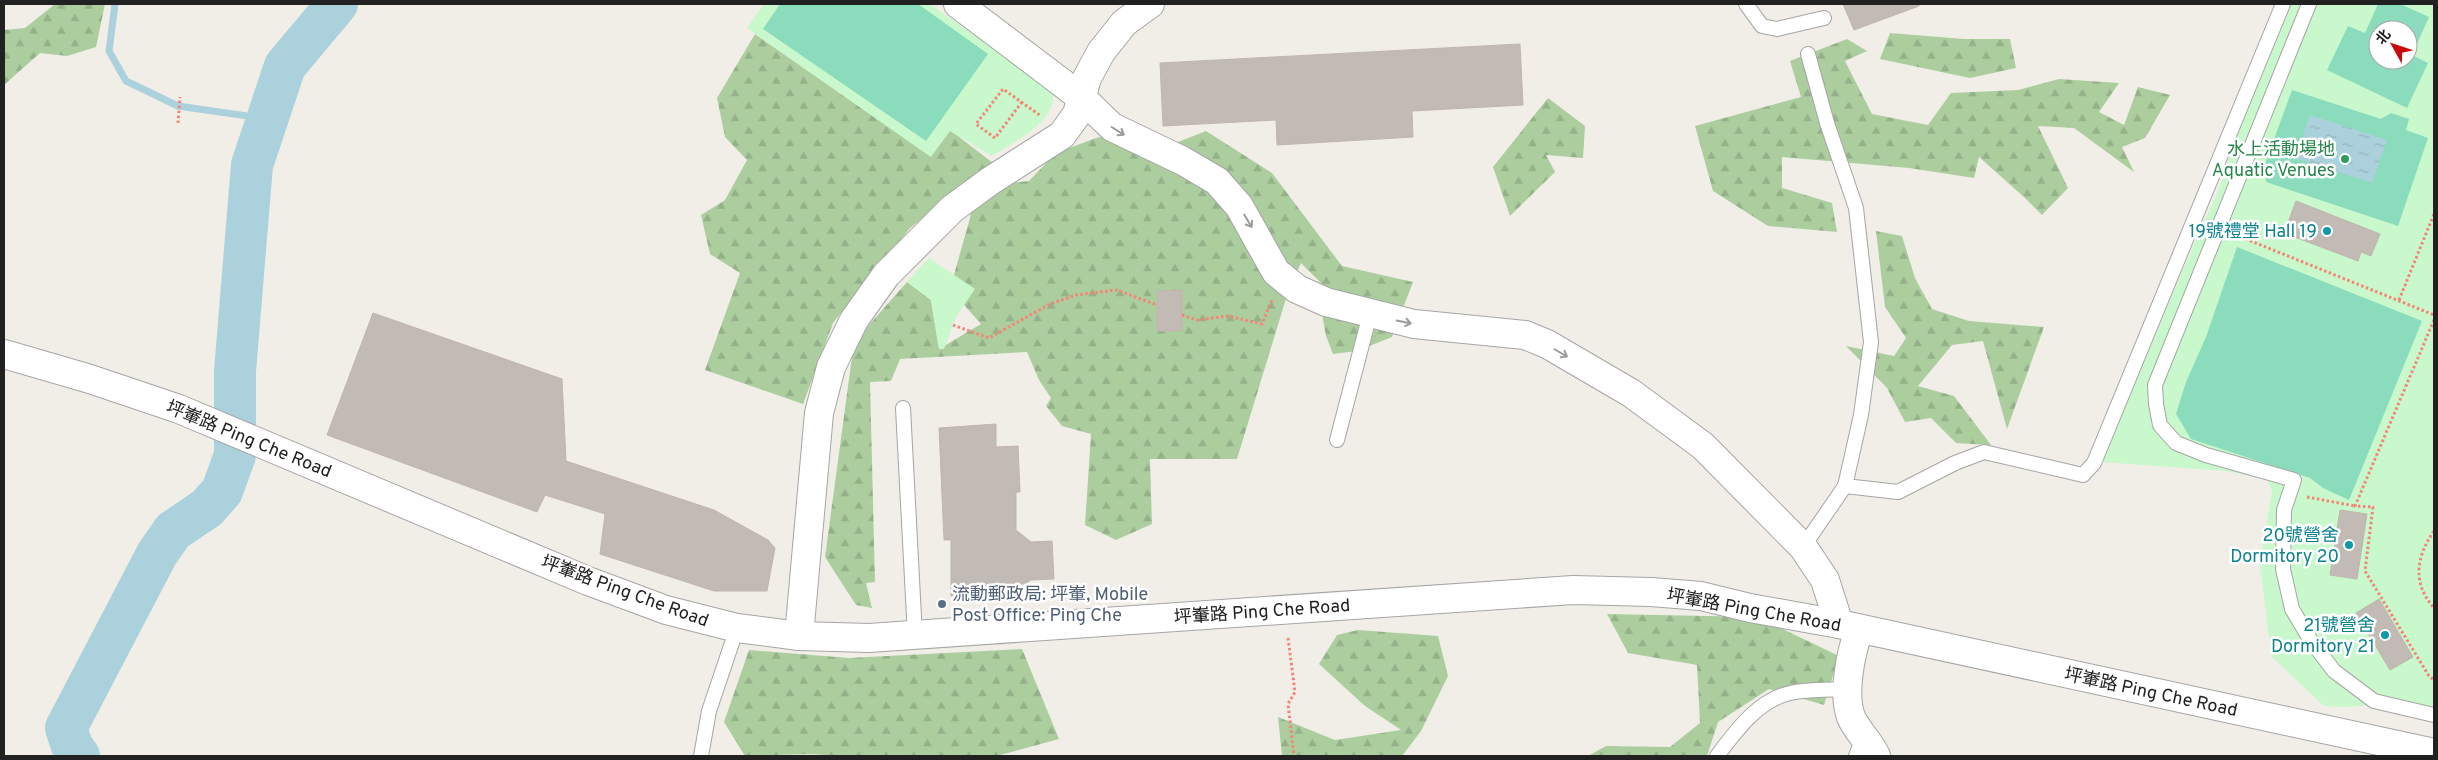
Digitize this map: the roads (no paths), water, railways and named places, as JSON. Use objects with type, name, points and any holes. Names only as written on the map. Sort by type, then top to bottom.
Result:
[{"type":"street","points":[[958,4],[1082,98],[1117,131],[1183,162],[1217,181],[1239,206],[1258,237],[1271,265],[1281,278],[1314,298],[1414,324],[1525,335],[1541,341],[1631,393],[1686,432],[1703,446],[1803,547],[1825,580],[1849,627],[1852,653],[1848,688],[1851,717],[1865,749]]},
{"type":"street","points":[[799,636],[819,413],[831,367],[854,320],[886,275],[952,209],[990,181],[1062,135],[1077,114],[1087,78],[1101,52],[1124,24],[1150,4]]},
{"type":"street","name":"坪輋路 Ping Che Road","points":[[4,354],[90,379],[179,409],[276,448],[588,581],[666,610],[737,628],[799,636],[869,638],[1572,590],[1651,592],[1701,596],[2434,753]]},
{"type":"lane","points":[[1746,4],[1762,26],[1777,29],[1824,18]]},
{"type":"lane","points":[[1845,486],[1898,492],[1954,463],[1984,452],[2082,475],[2094,464],[2283,4]]},
{"type":"lane","points":[[2309,4],[2155,385],[2156,404],[2160,425],[2176,443],[2206,456],[2294,480],[2284,510],[2283,569],[2292,608],[2311,641],[2334,671],[2374,700],[2434,715]]},
{"type":"lane","points":[[1803,547],[1845,486],[1861,415],[1871,342],[1856,208],[1827,123],[1808,54]]},
{"type":"lane","points":[[1337,440],[1370,314]]},
{"type":"lane","points":[[904,408],[915,636]]},
{"type":"lane","points":[[701,756],[709,711],[737,628]]},
{"type":"lane","points":[[1717,756],[1739,727],[1753,713],[1788,693],[1848,688]]},
{"type":"water","points":[[2310,115],[2387,140],[2372,183],[2295,158]]},
{"type":"waterway","points":[[115,4],[109,51],[126,81],[178,106],[268,119]]},
{"type":"waterway","points":[[79,756],[72,746],[66,728],[157,554],[173,531],[207,508],[222,491],[235,455],[235,371],[252,165],[285,66],[337,4]]},
{"type":"place","name":"水上活動場地 Aquatic Venues","points":[[2345,159]]},
{"type":"place","name":"19號禮堂 Hall 19","points":[[2327,231]]},
{"type":"place","name":"20號營舍 Dormitory 20","points":[[2349,545]]},
{"type":"place","name":"流動郵政局: 坪輋, Mobile Post Office: Ping Che","points":[[942,604]]},
{"type":"place","name":"21號營舍 Dormitory 21","points":[[2385,635]]}]
